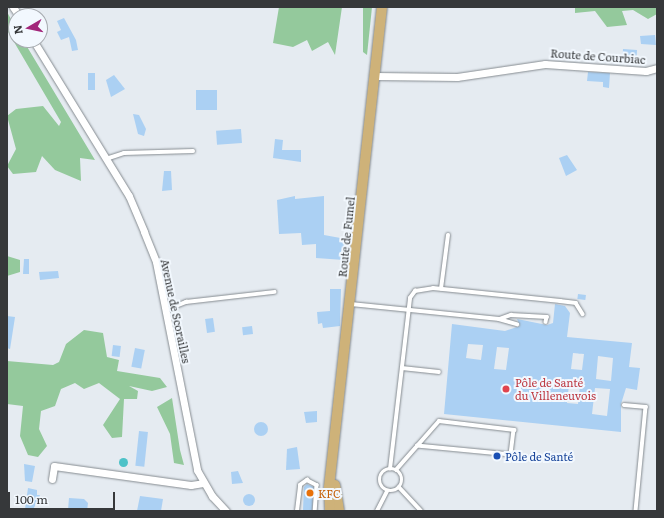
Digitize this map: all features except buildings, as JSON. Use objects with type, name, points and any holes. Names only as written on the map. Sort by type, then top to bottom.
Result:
[{"type":"main road","name":"Route de Fumel","points":[[330,511],[332,470],[382,7]]},
{"type":"main road","name":"Route de Fumel","points":[[332,470],[339,511]]},
{"type":"street","name":"Avenue de Scorailles","points":[[38,48],[129,196],[144,232],[156,262],[194,459],[202,483],[226,511]]},
{"type":"street","name":"Route de Courbiac","points":[[374,76],[457,77],[545,64],[656,70]]},
{"type":"street","points":[[52,479],[54,466],[191,485],[202,483]]},
{"type":"lane","points":[[106,159],[124,153],[193,151]]},
{"type":"lane","points":[[441,289],[448,235]]},
{"type":"lane","points":[[399,487],[387,490],[382,487],[380,477],[390,469],[408,310],[415,291],[441,289],[576,303],[583,314]]},
{"type":"lane","points":[[165,310],[186,302],[274,292]]},
{"type":"lane","points":[[350,304],[499,319],[517,324]]},
{"type":"lane","points":[[499,319],[511,315],[540,316],[547,317],[546,322]]},
{"type":"lane","points":[[402,368],[440,372]]},
{"type":"lane","points":[[624,405],[646,407],[636,511]]},
{"type":"lane","points":[[396,470],[417,446],[439,421],[514,430],[511,455],[417,446]]},
{"type":"lane","points":[[390,469],[396,470],[401,478],[399,487]]},
{"type":"lane","points":[[297,511],[300,485],[308,480],[317,484],[315,511]]},
{"type":"lane","points":[[399,487],[421,511]]},
{"type":"lane","points":[[377,511],[387,490]]},
{"type":"green space","points":[[279,7],[342,7],[335,55],[328,42],[312,51],[307,40],[293,47],[273,43]]},
{"type":"green space","points":[[363,7],[372,7],[367,55],[363,52]]},
{"type":"green space","points":[[575,7],[657,7],[657,14],[648,19],[633,10],[622,11],[627,25],[607,27],[595,11],[575,13]]},
{"type":"green space","points":[[7,12],[8,32],[7,30]]},
{"type":"green space","points":[[18,48],[28,48],[95,160],[80,158],[81,181],[55,170],[42,156],[36,172],[13,174],[7,166],[16,149],[7,116],[16,109],[43,106],[59,126],[61,122]]},
{"type":"green space","points":[[7,256],[20,260],[20,272],[7,276]]},
{"type":"green space","points":[[84,330],[103,333],[107,357],[119,360],[117,371],[160,378],[167,387],[152,391],[129,386],[138,391],[137,399],[124,399],[122,437],[112,438],[103,425],[120,399],[99,383],[84,389],[75,383],[61,389],[55,406],[41,411],[39,429],[47,446],[38,457],[28,455],[20,436],[23,406],[7,404],[7,361],[53,365],[59,362],[66,344]]},
{"type":"green space","points":[[172,398],[180,450],[184,465],[174,463],[170,434],[157,407]]},
{"type":"water","points":[[123,457],[128,462],[123,467],[118,462]]},
{"type":"place","name":"Pôle de Santé du Villeneuvois","points":[[506,389]]},
{"type":"place","name":"Pôle de Santé","points":[[497,456]]},
{"type":"place","name":"KFC","points":[[310,493]]}]
